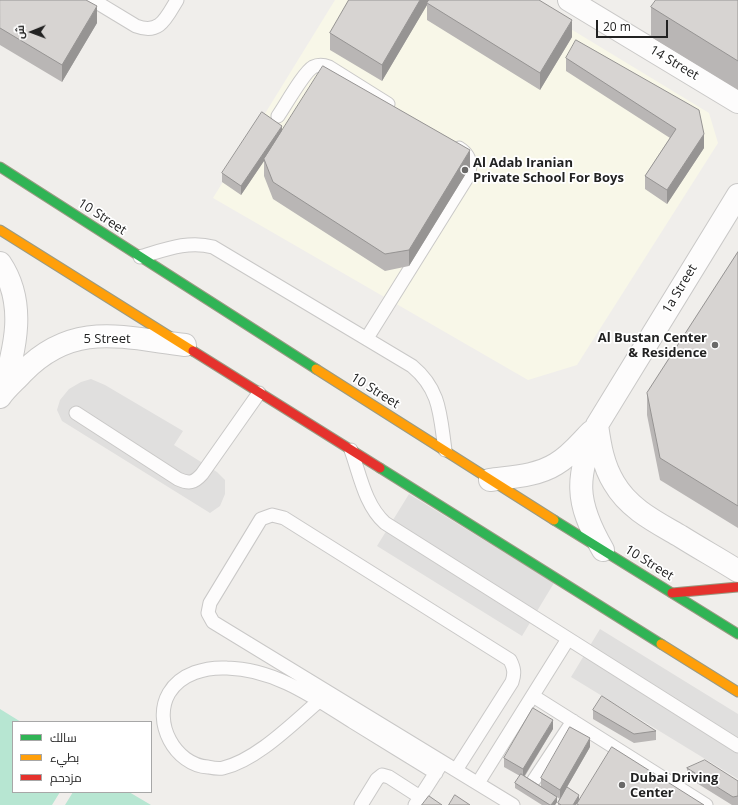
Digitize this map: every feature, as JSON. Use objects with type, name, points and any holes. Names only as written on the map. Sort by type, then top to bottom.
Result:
[{"type":"street","name":"14 Street","points":[[569,0],[738,102]]},
{"type":"street","name":"10 Street","points":[[0,167],[286,351],[738,634]]},
{"type":"street","name":"1a Street","points":[[603,550],[584,512],[580,492],[581,472],[586,452],[597,425],[738,194]]},
{"type":"street","points":[[0,230],[738,692]]},
{"type":"street","name":"5 Street","points":[[0,263],[12,284],[16,306],[17,330],[14,352],[1,396]]},
{"type":"street","name":"5 Street","points":[[1,396],[34,361],[52,348],[72,339],[116,336],[184,345]]},
{"type":"street","name":"1a Street","points":[[490,480],[535,472],[556,465],[568,456],[597,425]]},
{"type":"street","points":[[597,425],[606,467],[615,485],[627,501],[642,514],[738,571]]},
{"type":"street","points":[[672,593],[738,587]]},
{"type":"lane","points":[[93,0],[136,26],[143,29],[152,29],[159,26],[165,20],[177,0]]},
{"type":"lane","points":[[278,116],[306,74],[314,67],[319,65],[329,67],[396,109]]},
{"type":"lane","points":[[367,338],[468,176],[470,162],[468,156],[450,142]]},
{"type":"lane","points":[[140,257],[183,245],[203,244],[213,247],[412,366],[427,380],[432,388],[439,407],[445,450]]},
{"type":"lane","points":[[76,413],[178,479],[191,482],[202,474],[259,393]]},
{"type":"lane","points":[[351,450],[369,503],[382,521],[738,746]]},
{"type":"lane","points":[[439,768],[220,626],[210,618],[208,608],[210,603],[261,519],[272,515],[284,518],[510,660],[514,667],[512,682],[456,770]]},
{"type":"lane","points":[[478,783],[568,639]]},
{"type":"lane","points":[[320,701],[261,749],[244,760],[223,768],[200,767],[180,756],[167,737],[163,715],[169,693],[184,677],[204,668],[228,668],[268,676],[283,681],[320,701],[439,768],[456,770],[513,805]]},
{"type":"lane","points":[[533,696],[706,805]]},
{"type":"lane","points":[[534,780],[572,721]]},
{"type":"lane","points":[[361,805],[377,779],[382,775],[389,777],[418,801],[439,768]]},
{"type":"shaded area","name":"Al Adab Iranian Private School For Boys","points":[[335,0],[523,0],[709,113],[718,143],[577,365],[528,380],[213,198]]},
{"type":"shaded area","points":[[91,379],[105,385],[183,431],[174,445],[217,472],[225,480],[225,494],[220,506],[210,513],[62,421],[57,410],[60,400],[69,389],[81,382]]},
{"type":"shaded area","points":[[409,494],[554,583],[522,636],[377,546]]},
{"type":"shaded area","points":[[600,629],[738,714],[738,779],[571,677]]},
{"type":"green space","points":[[0,709],[19,721],[12,721],[12,793],[59,793],[52,805],[0,805]]},
{"type":"green space","points":[[72,793],[131,793],[151,805],[65,805]]},
{"type":"building","points":[[0,0],[86,0],[97,6],[62,65],[0,28]]},
{"type":"building","points":[[349,0],[420,0],[382,65],[330,33]]},
{"type":"building","points":[[429,0],[539,0],[572,20],[540,73],[427,3]]},
{"type":"building","points":[[656,0],[738,0],[738,61],[651,7]]},
{"type":"building","points":[[576,40],[699,110],[704,134],[667,190],[645,176],[676,129],[566,58]]},
{"type":"building","points":[[323,66],[470,150],[409,250],[385,254],[273,182],[264,159]]},
{"type":"building","points":[[262,112],[282,126],[241,186],[222,173]]},
{"type":"building","name":"Al Bustan Center & Residence","points":[[738,252],[738,506],[660,458],[647,393]]},
{"type":"building","points":[[602,696],[656,731],[634,734],[593,710]]},
{"type":"building","points":[[533,708],[553,720],[523,769],[504,758]]},
{"type":"building","points":[[570,727],[590,738],[560,790],[541,778]]},
{"type":"building","points":[[612,747],[704,805],[577,804]]},
{"type":"building","points":[[705,760],[738,781],[738,796],[733,797],[687,768]]},
{"type":"building","points":[[521,774],[557,797],[551,805],[515,783]]},
{"type":"building","points":[[567,787],[579,795],[573,805],[561,805],[558,803]]},
{"type":"building","points":[[455,795],[470,805],[449,805]]},
{"type":"building","points":[[429,796],[442,805],[422,805]]},
{"type":"traffic: fast","points":[[0,167],[316,369]]},
{"type":"traffic: fast","points":[[380,468],[661,644]]},
{"type":"traffic: fast","points":[[554,520],[738,634]]},
{"type":"traffic: slow","points":[[0,230],[193,351]]},
{"type":"traffic: slow","points":[[316,369],[554,520]]},
{"type":"traffic: slow","points":[[661,644],[738,692]]},
{"type":"traffic: jam","points":[[193,351],[380,468]]},
{"type":"traffic: jam","points":[[672,593],[738,587]]},
{"type":"place","name":"Al Adab Iranian Private School For Boys","points":[[465,170]]},
{"type":"place","name":"Al Bustan Center & Residence","points":[[715,345]]},
{"type":"place","name":"Dubai Driving Center","points":[[622,785]]}]
